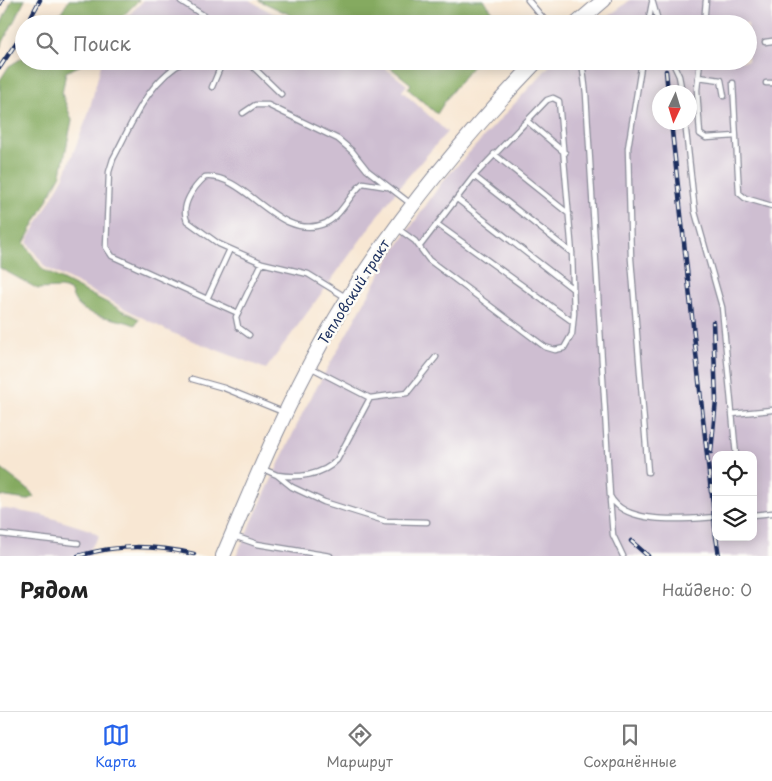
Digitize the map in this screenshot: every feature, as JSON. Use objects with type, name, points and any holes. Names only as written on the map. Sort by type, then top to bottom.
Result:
[{"type":"main road","points":[[586,15],[604,0]]},
{"type":"main road","name":"Тепловский тракт","points":[[222,556],[309,366],[348,299],[412,205],[470,134],[528,70]]},
{"type":"lane","points":[[528,0],[540,15]]},
{"type":"lane","points":[[705,15],[706,0]]},
{"type":"lane","points":[[181,1],[203,15]]},
{"type":"lane","points":[[650,15],[652,1]]},
{"type":"lane","points":[[652,1],[656,15]]},
{"type":"lane","points":[[765,42],[772,41]]},
{"type":"lane","points":[[170,70],[156,83],[113,159],[109,172],[106,247],[112,256],[238,313]]},
{"type":"lane","points":[[212,87],[219,70]]},
{"type":"lane","points":[[256,70],[281,94]]},
{"type":"lane","points":[[583,70],[613,535],[623,556]]},
{"type":"lane","points":[[641,70],[628,148],[631,259],[648,472]]},
{"type":"lane","points":[[676,70],[681,85]]},
{"type":"lane","points":[[699,70],[700,134],[706,138],[736,136]]},
{"type":"lane","points":[[698,78],[721,80],[724,96]]},
{"type":"lane","points":[[766,83],[772,83]]},
{"type":"lane","points":[[733,84],[739,193],[745,198],[772,206]]},
{"type":"lane","points":[[396,227],[420,246],[429,260],[550,349],[560,350],[567,345],[573,322],[572,253],[559,101],[553,98],[547,100],[494,154],[474,176],[420,246]]},
{"type":"lane","points":[[243,113],[255,105],[268,105],[279,108],[338,139],[367,170],[412,205]]},
{"type":"lane","points":[[527,121],[564,153]]},
{"type":"lane","points":[[686,130],[695,212],[722,307],[736,451]]},
{"type":"lane","points":[[494,154],[569,214]]},
{"type":"lane","points":[[474,176],[572,253]]},
{"type":"lane","points":[[348,299],[308,274],[262,262],[214,241],[187,221],[185,216],[188,200],[205,177],[217,177],[251,197],[270,212],[305,225],[316,226],[333,219],[363,183],[387,187]]},
{"type":"lane","points":[[457,199],[573,289]]},
{"type":"lane","points":[[437,224],[573,322]]},
{"type":"lane","points":[[208,299],[230,249]]},
{"type":"lane","points":[[248,334],[238,327],[236,320],[262,262]]},
{"type":"lane","points":[[309,366],[370,398],[407,393],[436,357]]},
{"type":"lane","points":[[192,379],[224,388],[286,413]]},
{"type":"lane","points":[[277,475],[306,475],[332,466],[370,398]]},
{"type":"lane","points":[[732,414],[772,410]]},
{"type":"lane","points":[[262,468],[277,475],[292,487],[324,502],[385,521],[427,522]]},
{"type":"lane","points":[[610,496],[618,507],[641,516],[712,517]]},
{"type":"lane","points":[[757,514],[772,513]]},
{"type":"lane","points":[[0,534],[78,543]]},
{"type":"lane","points":[[232,535],[257,544],[330,556]]},
{"type":"shaded area","points":[[144,0],[249,0],[277,15],[129,15]]},
{"type":"shaded area","points":[[630,0],[772,0],[772,556],[236,556],[303,412],[388,260],[442,182],[546,70],[757,70],[757,15],[611,15]]},
{"type":"shaded area","points":[[100,70],[388,70],[407,85],[402,91],[447,132],[400,186],[266,369],[170,332],[45,267],[27,242],[64,176],[88,115]]},
{"type":"shaded area","points":[[0,508],[42,515],[90,530],[99,536],[89,550],[90,556],[0,556]]},
{"type":"green space","points":[[12,0],[25,0],[17,15],[15,15],[15,19],[0,48],[0,26]]},
{"type":"green space","points":[[69,0],[139,0],[124,15],[59,15]]},
{"type":"green space","points":[[258,0],[483,0],[491,9],[492,15],[290,15]]},
{"type":"green space","points":[[15,62],[15,70],[70,70],[66,72],[62,94],[72,120],[61,174],[24,243],[43,270],[139,319],[135,325],[84,310],[74,300],[70,290],[60,288],[38,289],[0,268],[0,80],[9,66]]},
{"type":"green space","points":[[393,70],[470,70],[449,95],[437,114],[408,89],[411,84]]},
{"type":"green space","points":[[0,468],[30,491],[34,497],[27,500],[0,496]]},
{"type":"railway","points":[[0,4],[2,0]]},
{"type":"railway","points":[[32,15],[40,0]]},
{"type":"railway","points":[[0,67],[15,44]]},
{"type":"railway","points":[[666,71],[667,85]]},
{"type":"railway","points":[[672,130],[711,492]]},
{"type":"railway","points":[[711,452],[716,400],[713,322]]},
{"type":"railway","points":[[711,485],[712,496]]},
{"type":"railway","points":[[631,541],[648,556]]},
{"type":"railway","points":[[717,541],[719,556]]},
{"type":"railway","points":[[78,556],[107,549],[136,547],[194,554]]}]
